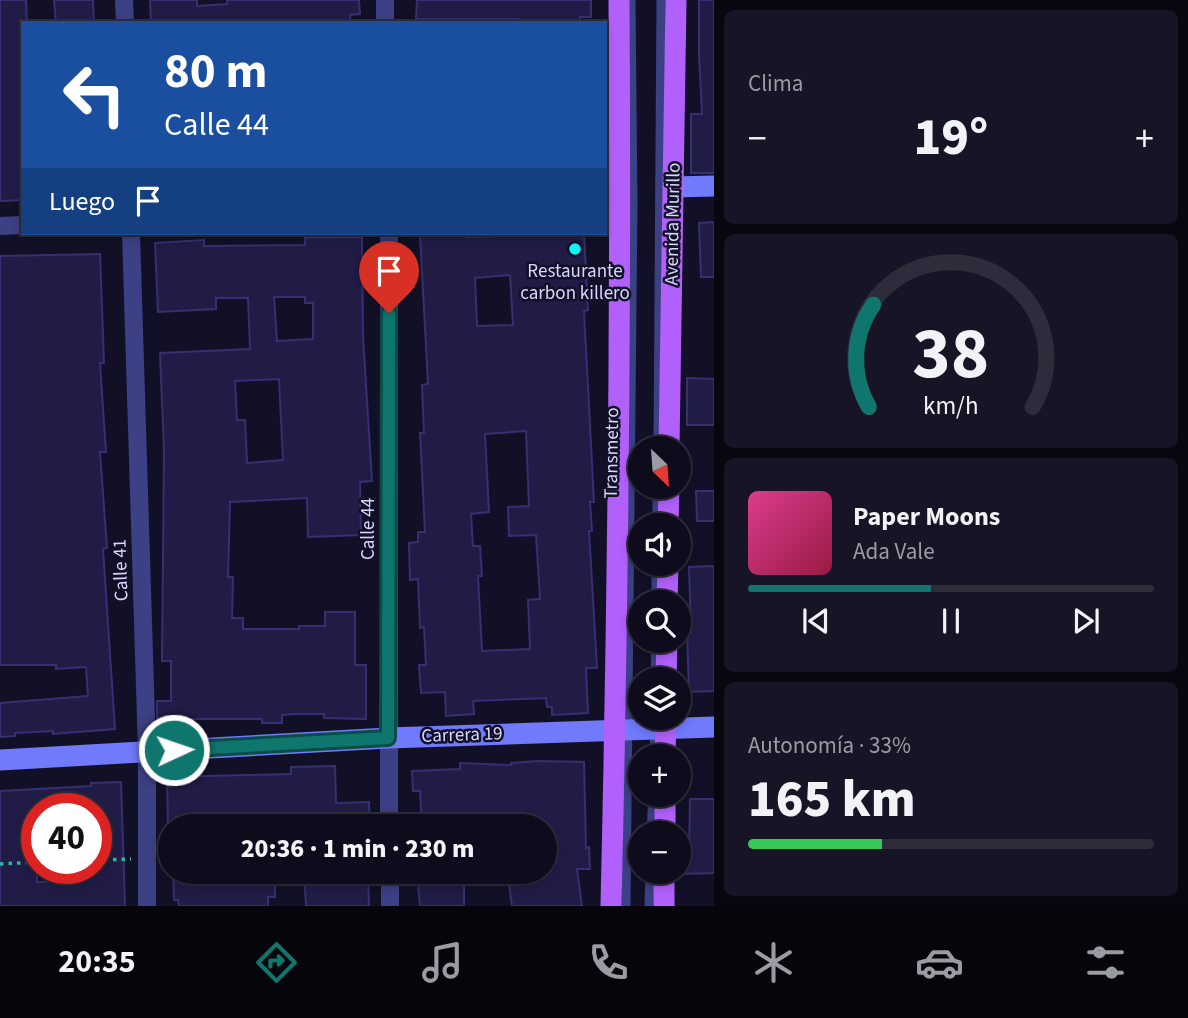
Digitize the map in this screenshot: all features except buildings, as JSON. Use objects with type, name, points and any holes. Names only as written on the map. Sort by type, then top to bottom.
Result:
[{"type":"main road","points":[[611,906],[613,791],[621,730],[613,204],[619,0]]},
{"type":"main road","name":"Avenida Murillo","points":[[670,436],[676,0]]},
{"type":"main road","points":[[664,884],[664,906]]},
{"type":"street","points":[[124,0],[125,21]]},
{"type":"street","points":[[384,0],[385,21]]},
{"type":"street","points":[[673,187],[714,186]]},
{"type":"street","points":[[0,226],[21,225]]},
{"type":"street","name":"Calle 41","points":[[131,235],[147,752],[147,906]]},
{"type":"street","name":"Calle 44","points":[[389,235],[389,814]]},
{"type":"street","name":"Carrera 19","points":[[691,725],[714,727]]},
{"type":"street","name":"Carrera 19","points":[[0,760],[388,738],[628,729]]},
{"type":"street","points":[[390,884],[390,906]]},
{"type":"lane","name":"Transmetro","points":[[626,906],[621,730],[633,203],[631,0]]},
{"type":"lane","points":[[658,436],[662,0]]},
{"type":"lane","points":[[649,906],[650,884]]},
{"type":"path","points":[[112,860],[147,859]]},
{"type":"path","points":[[0,864],[21,863]]},
{"type":"place","name":"Restaurante carbon killero","points":[[575,249]]},
{"type":"route","points":[[174,750],[388,738],[389,313]]}]
